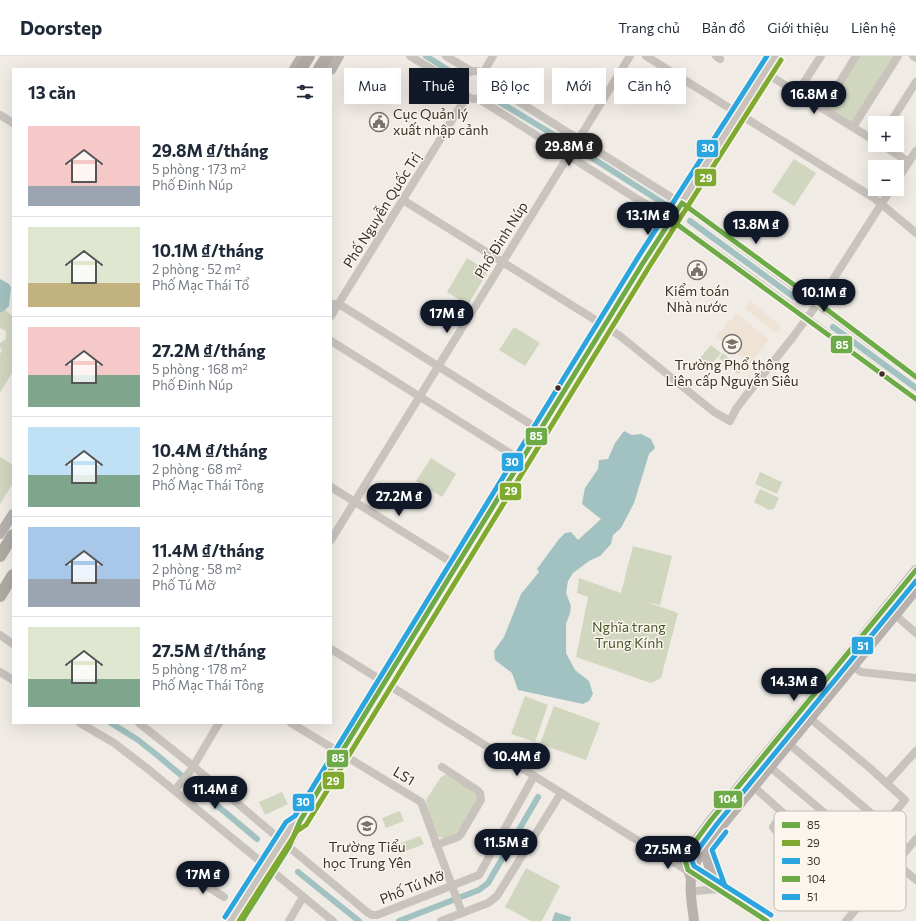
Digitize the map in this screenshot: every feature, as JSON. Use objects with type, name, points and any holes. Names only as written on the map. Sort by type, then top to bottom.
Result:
[{"type":"highway","points":[[302,68],[309,56]]},
{"type":"highway","points":[[320,68],[327,56]]},
{"type":"highway","points":[[0,546],[12,527]]},
{"type":"highway","points":[[0,556],[12,537]]},
{"type":"highway","points":[[0,596],[8,581],[12,567]]},
{"type":"main road","points":[[295,68],[302,56]]},
{"type":"main road","points":[[332,68],[339,56]]},
{"type":"main road","points":[[0,534],[12,516]]},
{"type":"main road","points":[[694,921],[690,875],[685,860],[691,847],[725,802],[841,663],[916,570]]},
{"type":"main road","points":[[0,604],[8,581]]},
{"type":"main road","points":[[690,875],[704,849],[916,590]]},
{"type":"main road","points":[[704,849],[718,889]]},
{"type":"street","points":[[410,56],[430,68]]},
{"type":"street","points":[[446,56],[471,71],[477,71]]},
{"type":"street","points":[[486,68],[493,56]]},
{"type":"street","name":"Phố Đinh Núp","points":[[332,538],[630,56]]},
{"type":"street","points":[[646,56],[874,198],[916,233]]},
{"type":"street","points":[[242,921],[274,873],[298,830],[300,821],[456,565],[643,263],[775,56]]},
{"type":"street","points":[[797,93],[820,56]]},
{"type":"street","points":[[823,109],[856,56]]},
{"type":"street","points":[[853,128],[898,56]]},
{"type":"street","points":[[764,72],[868,137]]},
{"type":"street","points":[[894,116],[916,82]]},
{"type":"street","name":"Phố Nguyễn Quốc Trị","points":[[335,304],[403,200],[462,104]]},
{"type":"street","points":[[487,104],[671,220],[916,400]]},
{"type":"street","points":[[523,104],[682,203],[916,377]]},
{"type":"street","points":[[0,115],[12,122]]},
{"type":"street","points":[[904,170],[916,151]]},
{"type":"street","points":[[893,152],[909,162]]},
{"type":"street","points":[[403,200],[620,336],[714,412],[730,421],[807,319],[887,196]]},
{"type":"street","points":[[335,304],[540,430]]},
{"type":"street","points":[[332,342],[521,460]]},
{"type":"street","points":[[332,488],[456,565]]},
{"type":"street","points":[[895,615],[916,633]]},
{"type":"street","points":[[0,635],[12,643]]},
{"type":"street","points":[[332,650],[659,853],[690,875],[718,889],[765,921]]},
{"type":"street","points":[[854,667],[861,672],[916,678]]},
{"type":"street","points":[[0,672],[12,679]]},
{"type":"street","points":[[811,719],[905,800],[895,811]]},
{"type":"street","points":[[82,724],[177,787],[274,873],[333,921]]},
{"type":"street","points":[[140,724],[192,768],[282,840]]},
{"type":"street","points":[[177,787],[192,768],[218,724]]},
{"type":"street","name":"LS1","points":[[292,724],[421,802],[460,909]]},
{"type":"street","points":[[789,744],[869,811]]},
{"type":"street","points":[[887,783],[916,751]]},
{"type":"street","points":[[436,845],[458,837],[461,834],[481,800],[480,793],[477,790],[442,767]]},
{"type":"street","points":[[770,767],[822,811]]},
{"type":"street","name":"Phố Tú Mỡ","points":[[289,847],[366,912],[372,915],[380,914],[453,889],[480,873],[534,776]]},
{"type":"street","points":[[754,787],[780,811]]},
{"type":"street","points":[[441,921],[460,909],[488,903],[497,896],[561,793]]},
{"type":"street","points":[[231,921],[282,840],[292,826],[300,821]]},
{"type":"street","points":[[906,851],[916,839]]},
{"type":"street","points":[[659,853],[680,851],[691,847]]},
{"type":"street","points":[[906,872],[916,880]]},
{"type":"street","points":[[192,876],[224,897]]},
{"type":"street","points":[[691,895],[696,891],[718,889]]},
{"type":"street","points":[[289,921],[303,897]]},
{"type":"street","points":[[846,921],[855,911]]},
{"type":"green space","points":[[859,56],[895,56],[853,123],[828,107]]},
{"type":"green space","points":[[794,159],[816,173],[794,206],[772,192]]},
{"type":"green space","points":[[467,258],[488,271],[468,305],[447,292]]},
{"type":"green space","points":[[5,310],[12,316],[12,373],[0,393],[0,354],[2,350],[0,348],[0,343],[6,339],[6,331],[0,328],[0,313]]},
{"type":"green space","points":[[514,327],[540,343],[525,366],[499,350]]},
{"type":"green space","points":[[711,345],[721,353],[706,371],[696,363]]},
{"type":"green space","points":[[723,353],[742,370],[738,374],[719,358]]},
{"type":"green space","points":[[0,457],[12,464],[12,485],[0,504]]},
{"type":"green space","points":[[431,458],[456,474],[442,497],[416,481]]},
{"type":"green space","points":[[760,472],[782,482],[777,494],[755,484]]},
{"type":"green space","points":[[760,489],[779,498],[774,509],[769,510],[754,502]]},
{"type":"green space","name":"Nghĩa trang Trung Kính","points":[[633,546],[672,556],[660,605],[647,602],[678,613],[661,678],[651,683],[576,657],[588,597],[577,593],[579,578],[621,593]]},
{"type":"green space","points":[[525,696],[548,705],[535,742],[511,734]]},
{"type":"green space","points":[[554,706],[600,723],[586,760],[540,744]]},
{"type":"green space","points":[[448,775],[476,793],[477,800],[462,827],[451,837],[444,838],[437,836],[426,805],[426,800],[441,777]]},
{"type":"green space","points":[[282,792],[288,804],[265,815],[259,802]]},
{"type":"green space","points":[[400,811],[404,821],[386,828],[382,818]]},
{"type":"green space","points":[[420,836],[424,844],[398,854],[395,845]]},
{"type":"green space","points":[[526,868],[560,886],[542,921],[531,921],[505,907]]},
{"type":"shaded area","points":[[751,301],[781,326],[775,333],[745,308]]},
{"type":"shaded area","points":[[736,313],[769,340],[750,364],[716,336],[720,331],[721,332],[728,321],[730,322]]},
{"type":"water","points":[[0,279],[9,284],[11,288],[9,306],[0,313]]},
{"type":"water","points":[[624,431],[632,435],[641,434],[651,439],[655,448],[649,454],[634,503],[621,528],[613,535],[611,544],[600,556],[589,561],[573,573],[568,581],[566,593],[571,606],[566,624],[566,653],[575,670],[589,681],[593,694],[589,701],[583,704],[518,690],[512,673],[495,660],[494,651],[504,637],[521,594],[539,572],[537,569],[559,539],[565,533],[571,532],[578,540],[601,519],[582,504],[585,488],[598,469],[599,460],[608,459],[615,443]]},
{"type":"water","points":[[555,912],[571,917],[570,921],[552,921]]},
{"type":"waterway","points":[[426,56],[445,68]]},
{"type":"waterway","points":[[503,104],[564,141]]},
{"type":"waterway","points":[[586,154],[663,203]]},
{"type":"waterway","points":[[690,221],[794,297]]},
{"type":"waterway","points":[[833,327],[916,388]]},
{"type":"waterway","points":[[113,724],[138,740],[157,755],[257,839]]},
{"type":"waterway","points":[[399,921],[479,890],[488,883],[538,797]]},
{"type":"waterway","points":[[298,872],[359,921]]},
{"type":"transit line","name":"30","points":[[225,917],[286,822],[295,816],[637,259],[767,56]]},
{"type":"transit line","name":"29","points":[[239,921],[297,831],[306,825],[649,267],[781,60]]},
{"type":"transit line","name":"85","points":[[242,921],[289,847],[300,821],[341,753],[643,263],[682,203],[916,377]]},
{"type":"transit line","name":"85","points":[[671,220],[916,399]]},
{"type":"transit line","name":"104","points":[[767,921],[688,870],[685,860],[691,847],[711,820],[916,570]]},
{"type":"transit line","name":"51","points":[[771,915],[694,866],[692,861],[697,851],[717,824],[916,581]]},
{"type":"transit line","name":"51","points":[[725,886],[712,850],[726,832]]},
{"type":"place","name":"Cục Quản lý xuất nhập cảnh","points":[[379,122]]},
{"type":"place","name":"Kiểm toán Nhà nước","points":[[697,270]]},
{"type":"place","name":"Trường Phổ thông Liên cấp Nguyễn Siêu","points":[[732,344]]},
{"type":"place","name":"Trường Tiểu học Trung Yên","points":[[367,826]]}]
